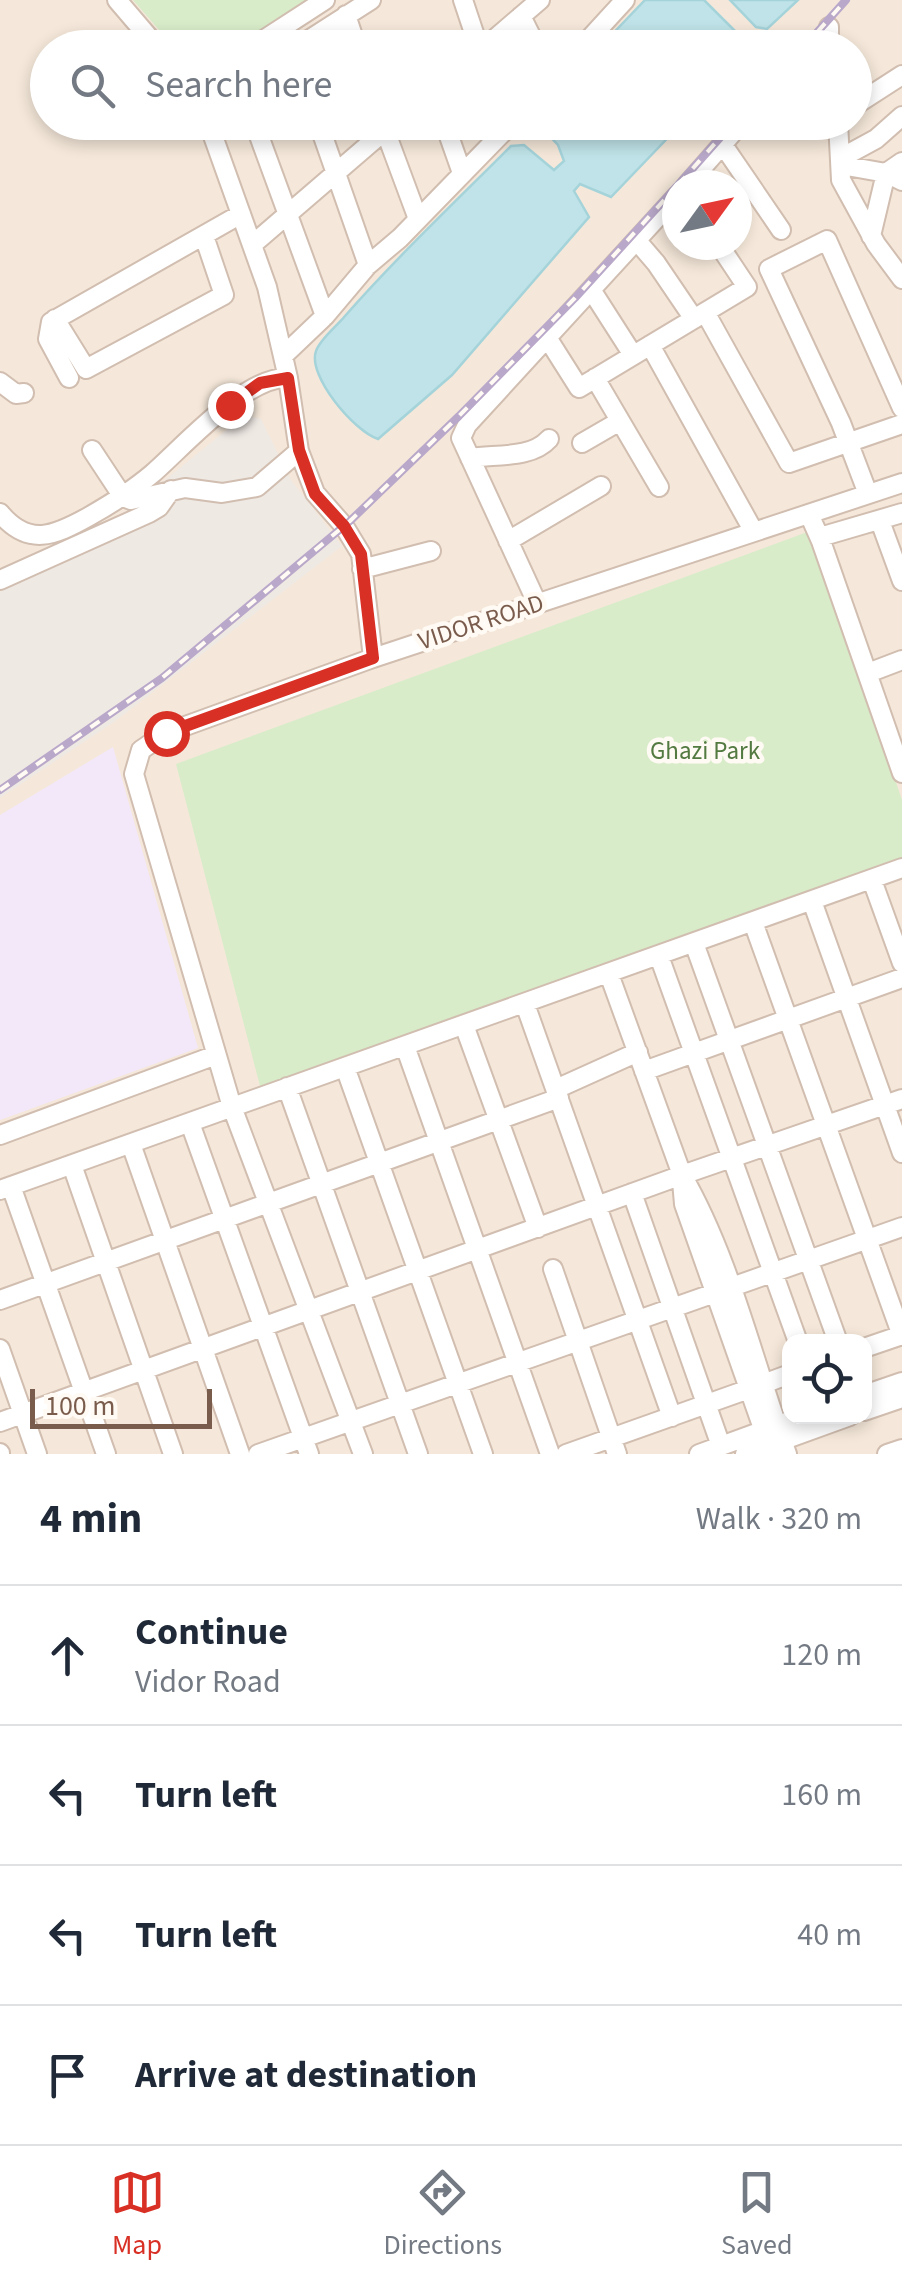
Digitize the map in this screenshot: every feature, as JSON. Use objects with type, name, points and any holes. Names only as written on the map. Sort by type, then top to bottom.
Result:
[{"type":"street","points":[[117,0],[143,30]]},
{"type":"street","points":[[279,30],[325,0]]},
{"type":"street","points":[[324,30],[370,0]]},
{"type":"street","points":[[464,0],[475,30]]},
{"type":"street","points":[[598,30],[625,0]]},
{"type":"street","points":[[502,30],[528,7]]},
{"type":"street","points":[[346,16],[351,30]]},
{"type":"street","points":[[872,94],[902,75]]},
{"type":"street","points":[[841,161],[876,139],[902,116]]},
{"type":"street","points":[[214,140],[267,287],[288,378],[299,450],[315,494],[344,526],[361,554],[373,658]]},
{"type":"street","points":[[261,140],[326,316]]},
{"type":"street","points":[[324,140],[368,265]]},
{"type":"street","points":[[252,245],[371,140]]},
{"type":"street","points":[[392,140],[418,219]]},
{"type":"street","points":[[450,140],[462,173]]},
{"type":"street","points":[[283,356],[326,316],[368,265],[495,140]]},
{"type":"street","points":[[700,170],[726,140]]},
{"type":"street","points":[[839,140],[841,180],[871,236],[896,260],[902,279]]},
{"type":"street","points":[[722,144],[781,230]]},
{"type":"street","points":[[841,161],[894,177]]},
{"type":"street","points":[[871,236],[902,162]]},
{"type":"street","points":[[537,604],[461,438],[467,425],[662,213]]},
{"type":"street","points":[[69,378],[48,339],[55,319],[241,214]]},
{"type":"street","points":[[55,319],[86,369],[224,295],[204,236]]},
{"type":"street","points":[[868,494],[849,443],[769,269],[827,240],[902,408]]},
{"type":"street","points":[[637,242],[700,315],[789,463],[902,424]]},
{"type":"street","points":[[548,338],[580,388],[747,287],[729,260]]},
{"type":"street","points":[[592,292],[633,355]]},
{"type":"street","points":[[650,344],[754,532]]},
{"type":"street","points":[[0,513],[16,530],[27,535],[53,534],[123,496],[250,388],[278,377],[288,378]]},
{"type":"street","points":[[595,378],[659,487]]},
{"type":"street","points":[[0,382],[16,394],[24,393]]},
{"type":"street","points":[[582,443],[620,421]]},
{"type":"street","points":[[470,458],[526,453],[549,439]]},
{"type":"street","points":[[92,450],[123,496],[131,500],[185,488],[222,492],[257,487],[299,450]]},
{"type":"street","name":"VIDOR ROAD","points":[[216,1056],[134,774],[141,750],[166,733],[373,658],[902,483]]},
{"type":"street","points":[[508,540],[600,486]]},
{"type":"street","points":[[0,580],[149,513],[159,507],[171,490]]},
{"type":"street","points":[[820,537],[902,513]]},
{"type":"street","points":[[809,514],[902,774]]},
{"type":"street","points":[[880,521],[902,582]]},
{"type":"street","points":[[362,570],[430,550]]},
{"type":"street","points":[[868,673],[902,660]]},
{"type":"street","points":[[106,1454],[46,1284],[6,1188],[902,868]]},
{"type":"street","points":[[872,880],[902,963]]},
{"type":"street","points":[[812,901],[847,998],[894,1102],[902,1153]]},
{"type":"street","points":[[753,922],[902,1335],[872,1345]]},
{"type":"street","points":[[694,943],[835,1334]]},
{"type":"street","points":[[658,956],[795,1334]]},
{"type":"street","points":[[609,974],[682,1175],[696,1200],[722,1290],[775,1442]]},
{"type":"street","points":[[644,1071],[902,978]]},
{"type":"street","points":[[525,1004],[672,1416]]},
{"type":"street","points":[[464,1025],[538,1228]]},
{"type":"street","points":[[405,1046],[550,1454]]},
{"type":"street","points":[[0,1300],[499,1120],[638,1052]]},
{"type":"street","points":[[0,1135],[216,1056],[363,1454]]},
{"type":"street","points":[[345,1067],[484,1454]]},
{"type":"street","points":[[287,1087],[418,1454]]},
{"type":"street","points":[[0,1422],[894,1102]]},
{"type":"street","points":[[190,1123],[306,1446]]},
{"type":"street","points":[[131,1144],[240,1454]]},
{"type":"street","points":[[72,1165],[173,1454]]},
{"type":"street","points":[[632,1193],[721,1446]]},
{"type":"street","points":[[258,1454],[306,1446],[350,1420],[902,1227]]},
{"type":"street","points":[[553,1269],[614,1446]]},
{"type":"street","points":[[0,1349],[38,1454]]},
{"type":"street","points":[[566,1454],[614,1446],[672,1416],[782,1377]]},
{"type":"street","points":[[872,1392],[902,1382]]},
{"type":"street","points":[[872,1408],[902,1398]]},
{"type":"street","points":[[699,1454],[721,1446],[775,1442],[795,1424]]},
{"type":"street","points":[[745,1454],[827,1424]]},
{"type":"street","points":[[887,1454],[902,1449]]},
{"type":"shaded area","points":[[0,0],[902,0],[902,1454],[0,1454]]},
{"type":"shaded area","points":[[245,415],[261,419],[291,480],[342,546],[114,722],[0,798],[0,592],[87,543]]},
{"type":"shaded area","points":[[113,747],[198,1048],[0,1120],[0,815]]},
{"type":"green space","points":[[133,0],[317,0],[271,30],[159,30]]},
{"type":"green space","name":"Ghazi Park","points":[[810,531],[902,800],[902,861],[260,1086],[176,764]]},
{"type":"water","points":[[645,0],[704,0],[734,30],[616,30]]},
{"type":"water","points":[[730,0],[798,0],[767,29],[756,27]]},
{"type":"water","points":[[553,140],[666,140],[611,197],[580,184],[574,191],[589,217],[452,375],[378,439],[368,434],[346,415],[326,388],[315,362],[318,346],[385,272],[511,146],[524,145],[554,170],[564,161]]},
{"type":"railway","points":[[819,30],[846,0]]},
{"type":"railway","points":[[691,170],[718,140]]},
{"type":"railway","points":[[0,790],[162,678],[350,521],[575,298],[662,202]]},
{"type":"route","points":[[166,733],[373,658],[361,554],[344,526],[315,494],[299,450],[288,378],[260,383],[230,405]]}]
